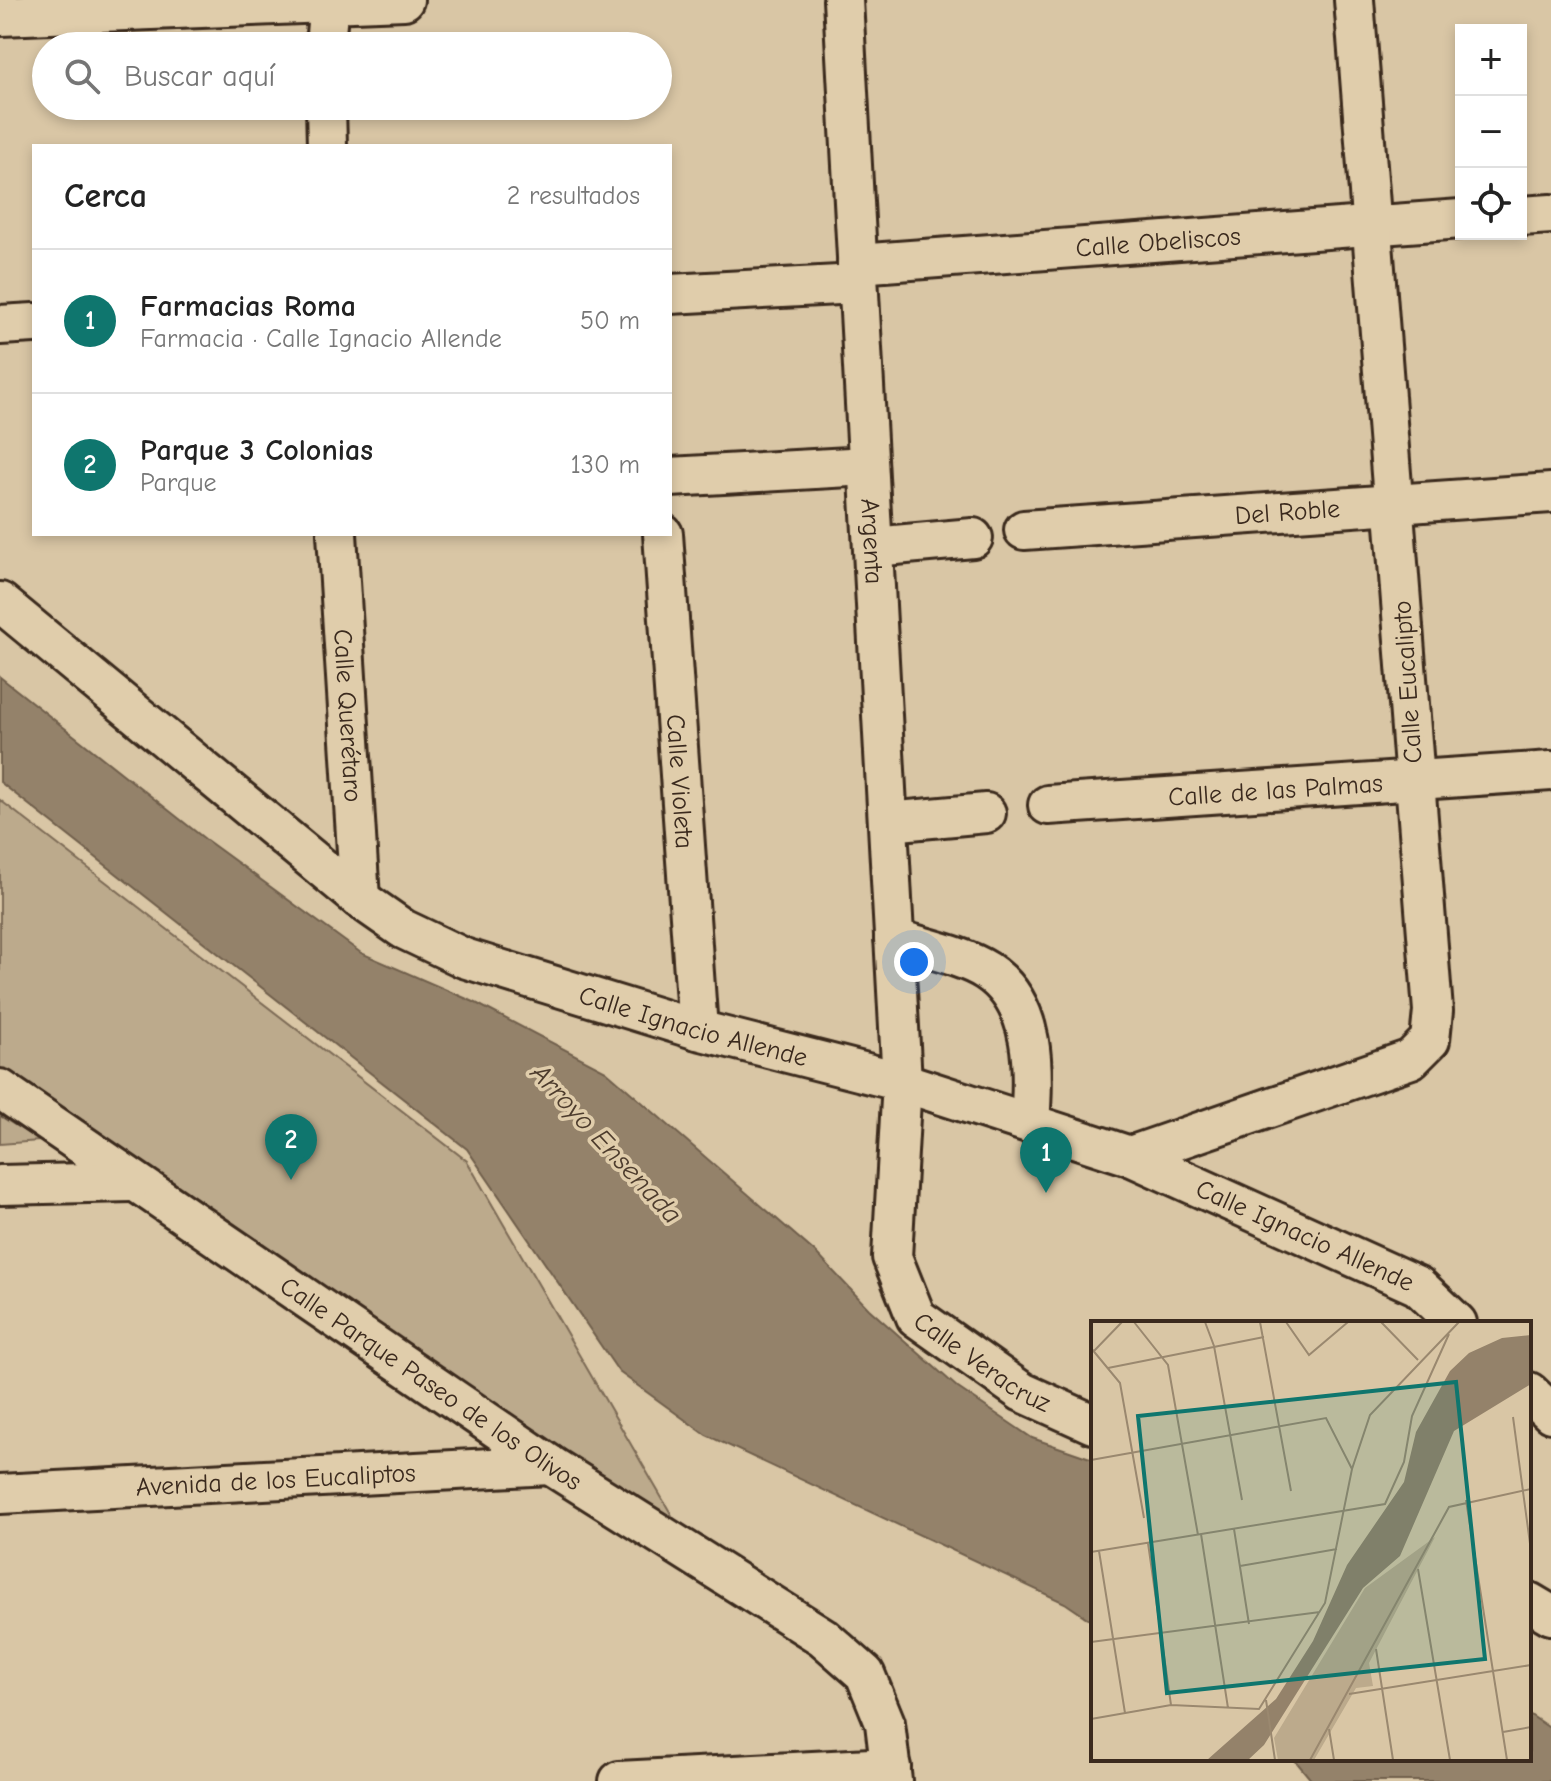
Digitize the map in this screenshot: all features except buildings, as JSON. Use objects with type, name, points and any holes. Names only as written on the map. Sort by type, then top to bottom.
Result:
[{"type":"street","points":[[0,16],[404,0]]},
{"type":"street","name":"Argenta","points":[[843,0],[902,1082]]},
{"type":"street","name":"Calle Eucalipto","points":[[1130,1156],[1411,1059],[1430,1040],[1433,1011],[1354,0]]},
{"type":"street","points":[[326,32],[329,2]]},
{"type":"street","points":[[326,120],[327,144]]},
{"type":"street","points":[[1527,216],[1551,214]]},
{"type":"street","name":"Calle Obeliscos","points":[[672,294],[1455,219]]},
{"type":"street","points":[[0,325],[32,323]]},
{"type":"street","points":[[672,477],[868,466]]},
{"type":"street","name":"Del Roble","points":[[1024,530],[1551,493]]},
{"type":"street","name":"Calle Querétaro","points":[[337,536],[360,899]]},
{"type":"street","name":"Calle Violeta","points":[[663,536],[698,1030]]},
{"type":"street","points":[[873,547],[973,538]]},
{"type":"street","name":"Calle Ignacio Allende","points":[[0,602],[360,899],[403,929],[464,958],[698,1030],[902,1082],[1130,1156],[1418,1286],[1455,1321]]},
{"type":"street","name":"Calle de las Palmas","points":[[1048,805],[1551,771]]},
{"type":"street","points":[[888,822],[986,813]]},
{"type":"street","points":[[894,938],[987,971],[1015,1002],[1031,1044],[1034,1074],[1030,1123]]},
{"type":"street","name":"Calle Veracruz","points":[[902,1082],[892,1257],[916,1317],[1022,1392],[1091,1423]]},
{"type":"street","name":"Calle Parque Paseo de los Olivos","points":[[0,1089],[131,1182],[550,1465],[823,1637],[865,1674],[885,1723],[892,1774]]},
{"type":"street","points":[[0,1185],[131,1182]]},
{"type":"street","points":[[1531,1394],[1551,1413]]},
{"type":"street","name":"Avenida de los Eucaliptos","points":[[0,1494],[550,1465]]},
{"type":"street","points":[[1531,1603],[1551,1615]]},
{"type":"street","points":[[619,1781],[892,1774]]},
{"type":"shaded area","points":[[0,800],[467,1161],[707,1576],[0,1110]]},
{"type":"shaded area","points":[[0,1116],[40,1141],[0,1144]]},
{"type":"water","name":"Arroyo Ensenada","points":[[0,677],[205,839],[361,953],[474,1002],[606,1071],[816,1253],[869,1309],[958,1388],[1032,1438],[1091,1458],[1091,1621],[1065,1603],[706,1435],[619,1372],[467,1149],[0,782]]},
{"type":"water","points":[[1531,1715],[1551,1729],[1551,1781],[1312,1781],[1296,1761],[1531,1761]]},
{"type":"place","name":"Parque 3 Colonias","points":[[291,1180]]},
{"type":"place","name":"Farmacias Roma","points":[[1046,1193]]}]
